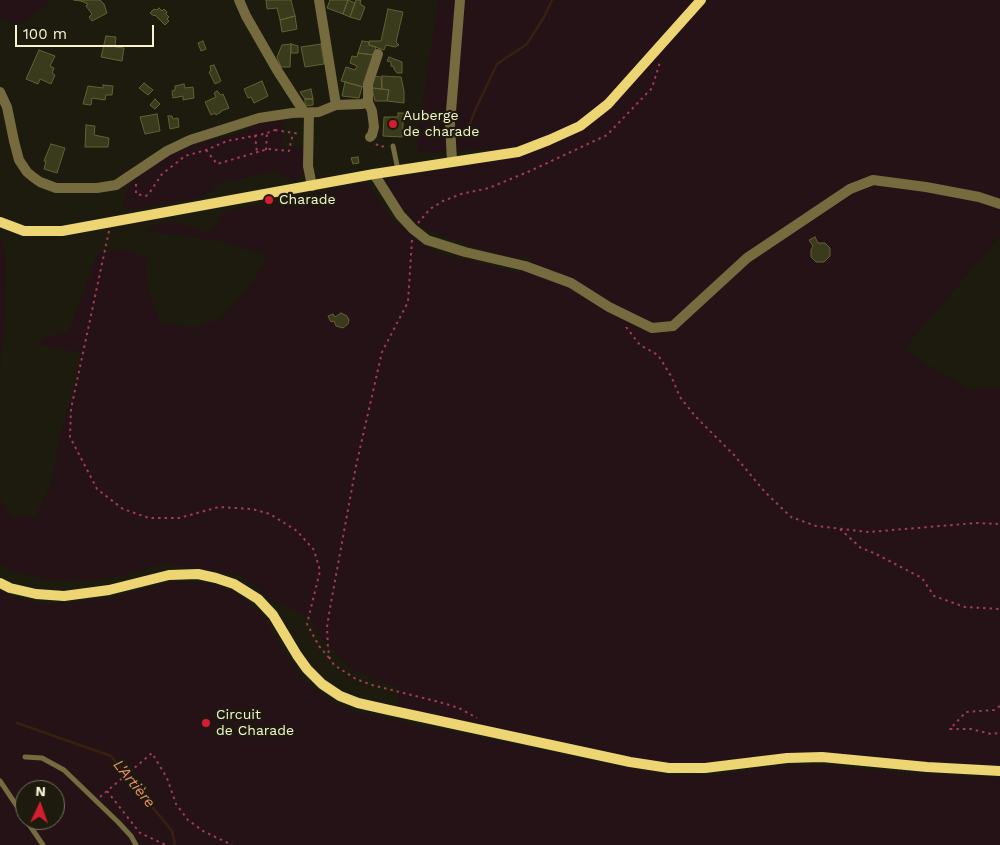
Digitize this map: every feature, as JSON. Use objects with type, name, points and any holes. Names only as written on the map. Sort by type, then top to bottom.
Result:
[{"type":"street","points":[[239,0],[272,62],[307,113],[308,166],[312,186]]},
{"type":"street","points":[[319,0],[336,104]]},
{"type":"street","points":[[452,161],[450,124],[460,0]]},
{"type":"street","points":[[0,222],[24,230],[47,232],[76,229],[374,174],[518,152],[580,126],[608,104],[701,0]]},
{"type":"street","points":[[370,137],[374,127],[372,111],[368,102],[368,84],[378,54]]},
{"type":"street","points":[[0,92],[7,107],[20,160],[27,172],[40,182],[56,188],[98,188],[116,185],[168,151],[190,140],[237,124],[278,114],[323,111],[336,104],[362,104],[368,102]]},
{"type":"street","points":[[374,174],[400,215],[412,229],[427,240],[465,252],[526,266],[571,283],[609,307],[652,328],[673,326],[747,258],[850,189],[873,180],[935,188],[979,197],[1000,204]]},
{"type":"street","points":[[0,583],[10,588],[36,594],[64,596],[109,590],[169,575],[198,574],[216,578],[234,584],[258,599],[273,614],[307,669],[322,684],[340,696],[358,703],[630,762],[669,768],[700,768],[787,758],[814,757],[1000,771]]},
{"type":"lane","points":[[393,146],[398,170]]},
{"type":"lane","points":[[26,757],[37,757],[53,763],[76,780],[131,836],[136,845]]},
{"type":"lane","points":[[0,781],[15,803]]},
{"type":"lane","points":[[33,830],[43,845]]},
{"type":"path","points":[[275,130],[278,114]]},
{"type":"path","points":[[137,170],[139,174],[135,186],[136,194],[146,196],[162,174],[185,156],[227,141],[275,130],[308,136]]},
{"type":"path","points":[[266,150],[267,133]]},
{"type":"path","points":[[206,150],[217,164],[266,150],[289,151],[293,133]]},
{"type":"path","points":[[255,135],[257,153]]},
{"type":"path","points":[[370,137],[380,147],[393,146]]},
{"type":"path","points":[[111,222],[71,409],[70,437],[96,489],[123,509],[149,518],[179,518],[219,507],[252,509],[270,514],[298,531],[314,550],[320,571],[307,624],[319,646],[340,670],[372,686],[443,703],[477,718]]},
{"type":"path","points":[[330,659],[327,627],[348,507],[382,352],[408,302],[412,229]]},
{"type":"path","points":[[626,327],[640,345],[658,355],[671,376],[680,397],[694,416],[791,517],[816,526],[868,532],[976,523],[1000,524]]},
{"type":"path","points":[[839,528],[860,548],[874,553],[922,578],[934,596],[965,607],[1000,609]]},
{"type":"path","points":[[1000,706],[994,710],[966,712],[950,729],[971,729],[991,734],[1000,733]]},
{"type":"path","points":[[97,800],[152,753],[167,778],[176,804],[188,820],[203,831],[232,845]]},
{"type":"path","points":[[107,791],[140,833],[166,845]]},
{"type":"shaded area","points":[[3,0],[50,0],[45,7],[17,25],[0,18],[0,6]]},
{"type":"shaded area","points":[[439,0],[1000,0],[1000,236],[903,350],[970,390],[1000,389],[1000,769],[822,757],[730,767],[636,763],[615,753],[546,739],[489,732],[398,712],[397,686],[374,680],[348,666],[318,635],[313,620],[271,599],[243,576],[166,563],[128,574],[91,581],[50,580],[16,572],[0,564],[0,498],[12,519],[36,516],[53,478],[61,431],[74,389],[81,353],[38,344],[45,337],[68,332],[98,252],[121,249],[147,258],[147,287],[161,323],[194,328],[220,319],[241,297],[264,266],[265,255],[223,242],[145,231],[156,224],[175,221],[208,233],[223,212],[368,183],[392,219],[418,241],[438,253],[519,273],[534,257],[518,258],[488,251],[427,230],[410,218],[396,200],[385,179],[493,161],[490,149],[418,153],[417,137]]},
{"type":"shaded area","points":[[283,119],[282,147],[303,148],[306,171],[295,182],[282,177],[277,171],[213,184],[217,190],[213,190],[202,197],[125,211],[123,203],[134,175],[174,150],[206,138],[215,140],[247,130],[261,121]]},
{"type":"shaded area","points":[[0,235],[6,258],[5,314],[0,371]]},
{"type":"shaded area","name":"Circuit de Charade","points":[[181,581],[212,584],[234,592],[257,609],[305,681],[331,702],[360,713],[648,772],[678,776],[716,775],[786,765],[819,765],[921,774],[1000,778],[1000,845],[0,845],[0,591],[23,600],[48,604],[111,599],[158,585]]},
{"type":"building","points":[[74,0],[100,0],[104,4],[107,13],[92,21],[89,17],[92,14],[86,6],[88,4]]},
{"type":"building","points":[[266,0],[291,0],[295,16],[280,20],[277,8],[267,9]]},
{"type":"building","points":[[330,0],[348,0],[343,14],[327,8]]},
{"type":"building","points":[[348,0],[355,3],[350,17],[343,14]]},
{"type":"building","points":[[356,0],[361,0],[360,4],[365,7],[360,20],[350,17]]},
{"type":"building","points":[[159,8],[162,11],[164,9],[169,17],[167,19],[169,21],[165,25],[155,15],[150,13],[154,9],[157,10]]},
{"type":"building","points":[[388,9],[403,12],[396,42],[399,45],[395,47],[386,45],[384,50],[369,45],[369,41],[381,41]]},
{"type":"building","points":[[295,16],[297,29],[282,32],[280,20]]},
{"type":"building","points":[[106,36],[116,37],[115,47],[124,48],[122,61],[101,57]]},
{"type":"building","points":[[203,41],[206,49],[201,51],[198,43]]},
{"type":"building","points":[[362,41],[369,42],[369,45],[376,47],[374,55],[358,53]]},
{"type":"building","points":[[291,44],[298,46],[298,53],[291,53]]},
{"type":"building","points":[[291,44],[290,67],[281,67],[277,57],[282,45]]},
{"type":"building","points":[[321,44],[324,64],[305,67],[301,47]]},
{"type":"building","points":[[39,50],[55,56],[50,66],[54,68],[52,73],[55,75],[51,84],[40,79],[38,84],[26,79]]},
{"type":"building","points":[[358,53],[374,55],[364,87],[341,81],[346,67],[355,70],[357,66],[350,63],[352,56],[357,57]]},
{"type":"building","points":[[389,57],[402,62],[402,73],[397,73],[394,67],[391,66],[391,62],[387,61]]},
{"type":"building","points":[[214,65],[221,81],[215,84],[209,72],[211,71],[210,66]]},
{"type":"building","points":[[373,76],[381,77],[382,89],[372,88]]},
{"type":"building","points":[[382,76],[401,77],[404,103],[387,101],[389,90],[382,89]]},
{"type":"building","points":[[262,81],[268,96],[254,103],[251,97],[248,98],[244,89]]},
{"type":"building","points":[[345,82],[362,87],[359,98],[342,96]]},
{"type":"building","points":[[144,83],[153,90],[148,95],[139,88]]},
{"type":"building","points":[[184,84],[185,88],[193,87],[194,98],[183,100],[183,96],[173,98],[172,91],[175,90],[175,86]]},
{"type":"building","points":[[103,85],[113,86],[112,95],[106,95],[105,100],[92,98],[91,105],[83,104],[88,86],[103,88]]},
{"type":"building","points":[[372,88],[389,90],[387,101],[375,101]]},
{"type":"building","points":[[311,89],[313,99],[305,99],[300,92]]},
{"type":"building","points":[[217,91],[221,95],[223,94],[229,108],[216,115],[215,113],[211,115],[205,102],[216,97],[214,93]]},
{"type":"building","points":[[155,99],[160,104],[155,109],[150,105]]},
{"type":"building","points":[[305,99],[313,99],[313,105],[305,106]]},
{"type":"building","points":[[398,113],[404,113],[402,137],[383,136],[384,117],[398,117]]},
{"type":"building","points":[[157,114],[160,131],[145,134],[140,117]]},
{"type":"building","points":[[168,116],[172,116],[173,119],[178,118],[179,127],[170,129]]},
{"type":"building","points":[[86,125],[95,126],[94,135],[109,138],[108,147],[85,147]]},
{"type":"building","points":[[51,144],[65,148],[57,173],[44,169],[46,161],[44,161]]},
{"type":"building","points":[[358,157],[359,163],[353,164],[351,158]]},
{"type":"building","points":[[815,237],[818,243],[825,243],[830,248],[830,256],[824,262],[816,262],[811,257],[813,246],[809,240]]},
{"type":"building","points":[[341,313],[347,316],[349,320],[348,324],[343,328],[336,326],[334,321],[331,322],[328,316],[333,314],[335,317]]},
{"type":"waterway","points":[[469,126],[497,64],[527,44],[552,0]]},
{"type":"waterway","name":"L'Artière","points":[[17,723],[111,756],[172,831],[175,845]]},
{"type":"place","name":"Auberge de charade","points":[[393,124]]},
{"type":"place","name":"Charade","points":[[269,200]]},
{"type":"place","name":"Circuit de Charade","points":[[206,723]]}]
